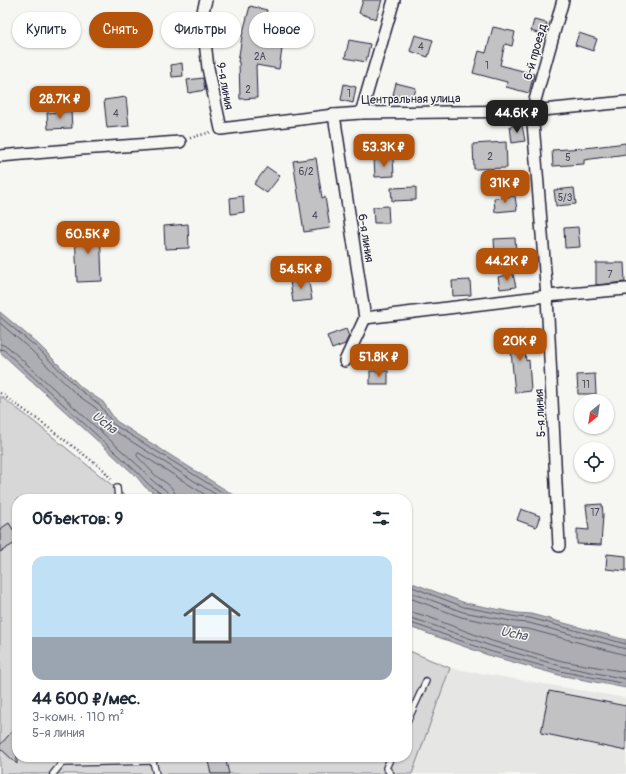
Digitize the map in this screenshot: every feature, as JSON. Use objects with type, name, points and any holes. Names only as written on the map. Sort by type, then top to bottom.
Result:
[{"type":"street","name":"9-я линия","points":[[206,0],[202,15],[208,68],[221,129]]},
{"type":"street","points":[[361,113],[394,0]]},
{"type":"street","name":"6-й проезд","points":[[532,111],[563,0]]},
{"type":"street","name":"Центральная улица","points":[[221,129],[361,113],[532,111],[626,102]]},
{"type":"street","name":"5-я линия","points":[[532,111],[547,296],[559,546]]},
{"type":"street","name":"6-я линия","points":[[334,115],[365,318]]},
{"type":"street","points":[[0,156],[180,142]]},
{"type":"street","points":[[346,361],[365,318],[547,296],[626,289]]},
{"type":"lane","points":[[117,488],[118,494]]},
{"type":"lane","points":[[412,711],[426,681]]},
{"type":"lane","points":[[53,774],[62,763],[85,762]]},
{"type":"lane","points":[[154,762],[156,774]]},
{"type":"lane","points":[[389,762],[386,768],[391,774]]},
{"type":"path","points":[[180,142],[221,129]]},
{"type":"path","points":[[0,393],[104,470],[117,488]]},
{"type":"shaded area","points":[[0,396],[27,416],[123,494],[12,494],[12,762],[412,762],[412,652],[450,668],[412,774],[0,774]]},
{"type":"shaded area","points":[[450,668],[626,698],[626,774],[412,774]]},
{"type":"water","name":"Ucha","points":[[0,312],[37,343],[82,388],[103,402],[116,421],[232,494],[156,494],[145,487],[137,477],[0,352]]},
{"type":"water","name":"Ucha","points":[[412,583],[465,603],[517,613],[531,614],[626,640],[626,688],[559,675],[488,655],[412,628]]},
{"type":"building","points":[[363,0],[382,0],[376,19],[359,13]]},
{"type":"building","points":[[250,6],[267,10],[266,12],[249,12],[249,48],[282,49],[279,69],[256,65],[257,98],[240,99],[238,62],[242,36]]},
{"type":"building","points":[[534,20],[547,23],[544,35],[531,31]]},
{"type":"building","points":[[493,27],[515,32],[512,46],[505,44],[500,65],[534,74],[529,93],[506,87],[507,82],[473,73],[479,51],[486,53]]},
{"type":"building","points":[[579,33],[597,39],[593,51],[575,45]]},
{"type":"building","points":[[415,35],[433,40],[428,57],[410,51]]},
{"type":"building","points":[[349,40],[370,44],[366,62],[345,58]]},
{"type":"building","points":[[182,63],[183,76],[172,77],[171,65]]},
{"type":"building","points":[[203,78],[205,90],[189,93],[187,80]]},
{"type":"building","points":[[396,83],[416,88],[413,100],[393,95]]},
{"type":"building","points":[[344,84],[356,87],[353,103],[341,100]]},
{"type":"building","points":[[126,97],[129,126],[107,128],[104,100]]},
{"type":"building","points":[[71,111],[72,128],[48,129],[47,113]]},
{"type":"building","points":[[522,125],[525,141],[512,143],[510,126]]},
{"type":"building","points":[[506,142],[507,168],[474,169],[473,144]]},
{"type":"building","points":[[626,143],[626,154],[584,160],[584,164],[553,166],[552,150]]},
{"type":"building","points":[[316,158],[322,198],[325,197],[330,228],[304,232],[293,161]]},
{"type":"building","points":[[393,158],[394,176],[375,177],[374,159]]},
{"type":"building","points":[[267,167],[280,176],[267,193],[254,184]]},
{"type":"building","points":[[416,187],[416,200],[392,201],[391,188]]},
{"type":"building","points":[[574,188],[576,204],[556,206],[554,190]]},
{"type":"building","points":[[243,196],[244,212],[231,214],[230,198]]},
{"type":"building","points":[[515,196],[517,210],[495,212],[494,198]]},
{"type":"building","points":[[388,206],[389,223],[374,223],[373,207]]},
{"type":"building","points":[[188,224],[189,248],[165,249],[164,226]]},
{"type":"building","points":[[578,227],[580,247],[565,248],[564,228]]},
{"type":"building","points":[[100,228],[102,281],[77,282],[75,229]]},
{"type":"building","points":[[515,238],[516,252],[495,254],[494,239]]},
{"type":"building","points":[[596,263],[624,263],[625,282],[596,285]]},
{"type":"building","points":[[513,274],[516,287],[500,289],[498,277]]},
{"type":"building","points":[[308,277],[312,300],[293,302],[290,280]]},
{"type":"building","points":[[470,280],[471,295],[453,296],[452,281]]},
{"type":"building","points":[[346,329],[349,336],[345,344],[332,349],[327,336]]},
{"type":"building","points":[[523,331],[526,361],[529,360],[531,391],[515,393],[508,332]]},
{"type":"building","points":[[370,371],[388,371],[388,384],[370,384]]},
{"type":"building","points":[[595,374],[596,394],[578,394],[577,375]]},
{"type":"building","points":[[602,504],[603,515],[601,545],[577,544],[577,529],[589,530],[586,505]]},
{"type":"building","points":[[521,509],[540,516],[536,527],[517,520]]},
{"type":"building","points":[[9,523],[12,528],[12,545],[0,552],[0,529]]},
{"type":"building","points":[[607,554],[626,556],[626,571],[606,569]]},
{"type":"building","points":[[549,691],[626,706],[626,751],[541,733]]},
{"type":"building","points":[[12,732],[12,759],[0,748],[0,745]]},
{"type":"building","points":[[208,762],[226,762],[229,774],[211,774]]}]
